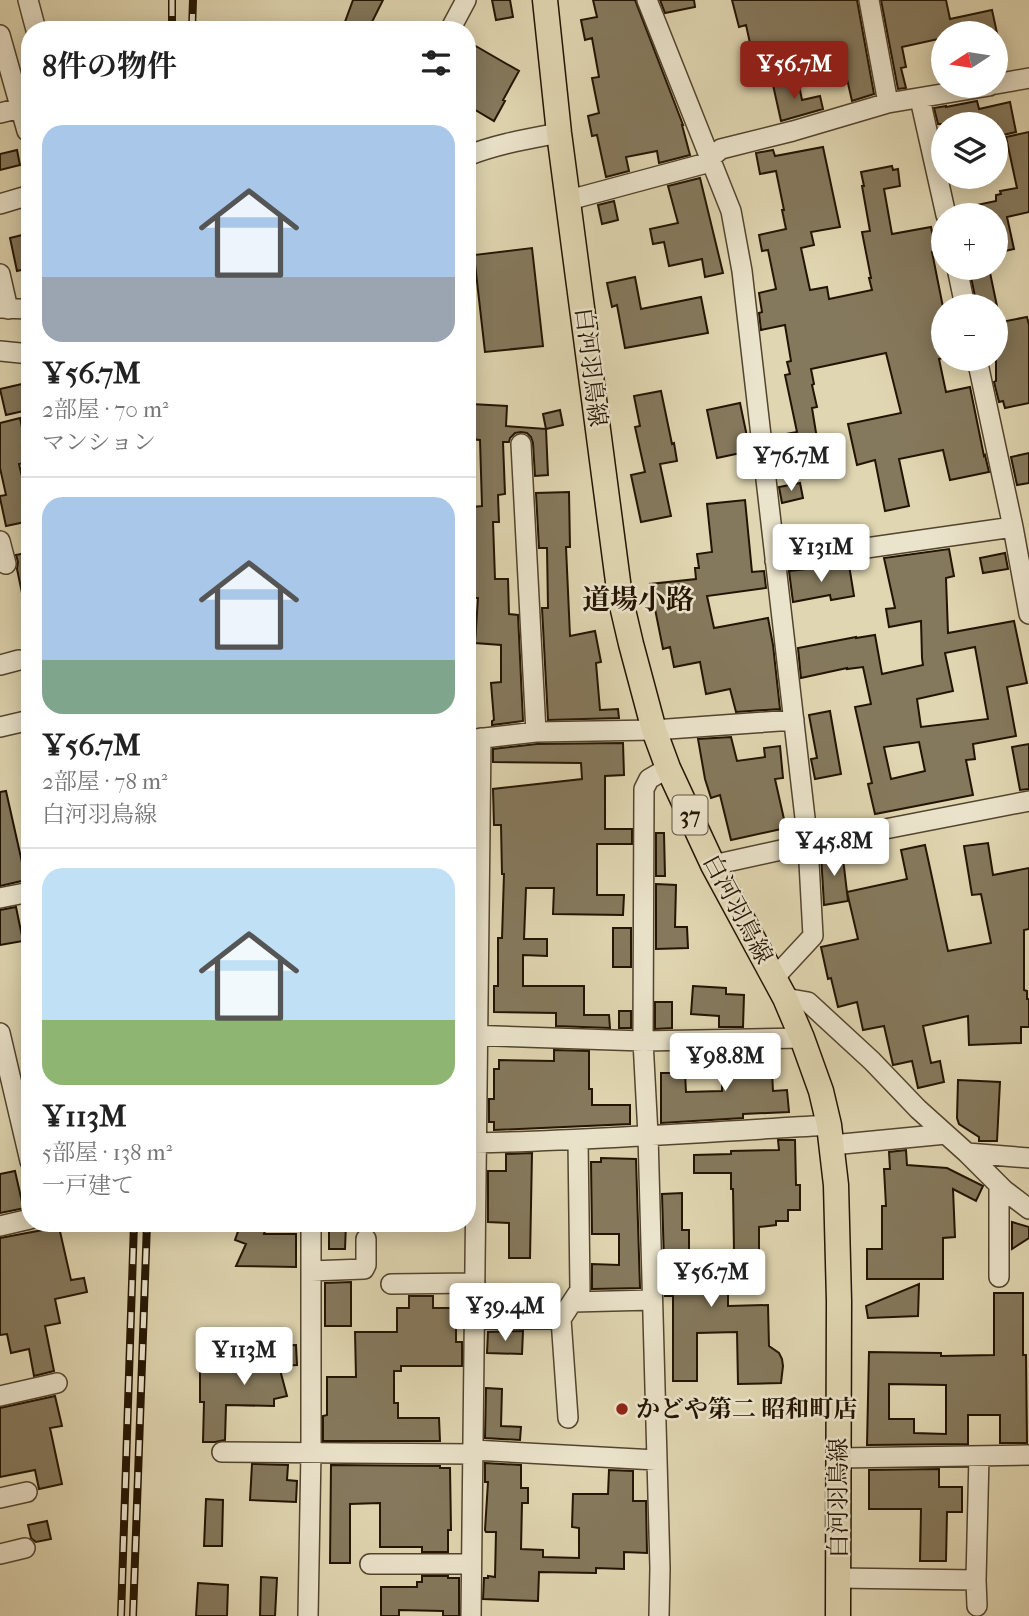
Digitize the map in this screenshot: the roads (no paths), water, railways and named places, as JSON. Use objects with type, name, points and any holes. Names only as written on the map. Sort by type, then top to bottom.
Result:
[{"type":"main road","name":"白河羽鳥線","points":[[545,0],[559,133],[620,597],[631,643],[654,730],[668,768],[713,865],[780,988],[821,1091],[831,1135],[837,1236],[838,1616]]},
{"type":"street","points":[[28,0],[34,21]]},
{"type":"street","points":[[455,21],[466,0]]},
{"type":"street","points":[[647,0],[731,211],[742,271],[808,844],[813,936],[780,988],[808,1002],[873,1061],[918,1109],[999,1185],[1029,1209]]},
{"type":"street","points":[[869,0],[888,103]]},
{"type":"street","points":[[0,34],[21,111]]},
{"type":"street","points":[[1008,82],[1029,78]]},
{"type":"street","points":[[569,200],[703,164],[721,149],[888,103],[931,97]]},
{"type":"street","points":[[920,99],[943,203]]},
{"type":"street","points":[[0,113],[20,108]]},
{"type":"street","points":[[476,153],[559,133]]},
{"type":"street","points":[[0,204],[21,198]]},
{"type":"street","points":[[0,274],[4,308]]},
{"type":"street","points":[[0,351],[21,353]]},
{"type":"street","points":[[980,371],[1029,614]]},
{"type":"street","points":[[521,444],[537,732]]},
{"type":"street","points":[[775,561],[1013,527]]},
{"type":"street","points":[[0,541],[6,564]]},
{"type":"street","points":[[0,665],[19,660]]},
{"type":"street","points":[[476,739],[537,732],[654,730],[794,720]]},
{"type":"street","points":[[0,727],[21,722]]},
{"type":"street","points":[[659,1616],[648,1135],[643,1041],[644,789],[649,779],[668,768]]},
{"type":"street","points":[[713,865],[1029,801]]},
{"type":"street","points":[[0,898],[21,893]]},
{"type":"street","points":[[0,1033],[3,1064],[21,1129]]},
{"type":"street","points":[[476,1035],[643,1041],[802,1038]]},
{"type":"street","points":[[476,1137],[578,1140],[648,1135],[946,1134]]},
{"type":"street","points":[[568,1418],[561,1318],[580,1290],[578,1140]]},
{"type":"street","points":[[967,1153],[1029,1158]]},
{"type":"street","points":[[999,1185],[999,1277]]},
{"type":"street","points":[[0,1226],[21,1221]]},
{"type":"street","points":[[307,1616],[312,1232]]},
{"type":"street","points":[[471,1616],[474,1232]]},
{"type":"street","points":[[311,1271],[364,1269],[366,1239]]},
{"type":"street","points":[[391,1284],[475,1283]]},
{"type":"street","points":[[573,1302],[652,1300]]},
{"type":"street","points":[[474,1319],[561,1318]]},
{"type":"street","points":[[0,1396],[57,1383]]},
{"type":"street","points":[[222,1452],[473,1452],[656,1460]]},
{"type":"street","points":[[839,1458],[1029,1455]]},
{"type":"street","points":[[977,1606],[979,1456]]},
{"type":"street","points":[[0,1498],[27,1492]]},
{"type":"street","points":[[0,1554],[25,1548]]},
{"type":"street","points":[[370,1564],[471,1564]]},
{"type":"street","points":[[838,1578],[976,1580]]},
{"type":"railway","points":[[172,0],[172,21]]},
{"type":"railway","points":[[192,21],[193,0]]},
{"type":"railway","points":[[121,1616],[134,1232]]},
{"type":"railway","points":[[133,1616],[147,1232]]},
{"type":"place","name":"かどや第二 昭和町店","points":[[622,1409]]},
{"type":"district","name":"道場小路","points":[[638,599]]}]
